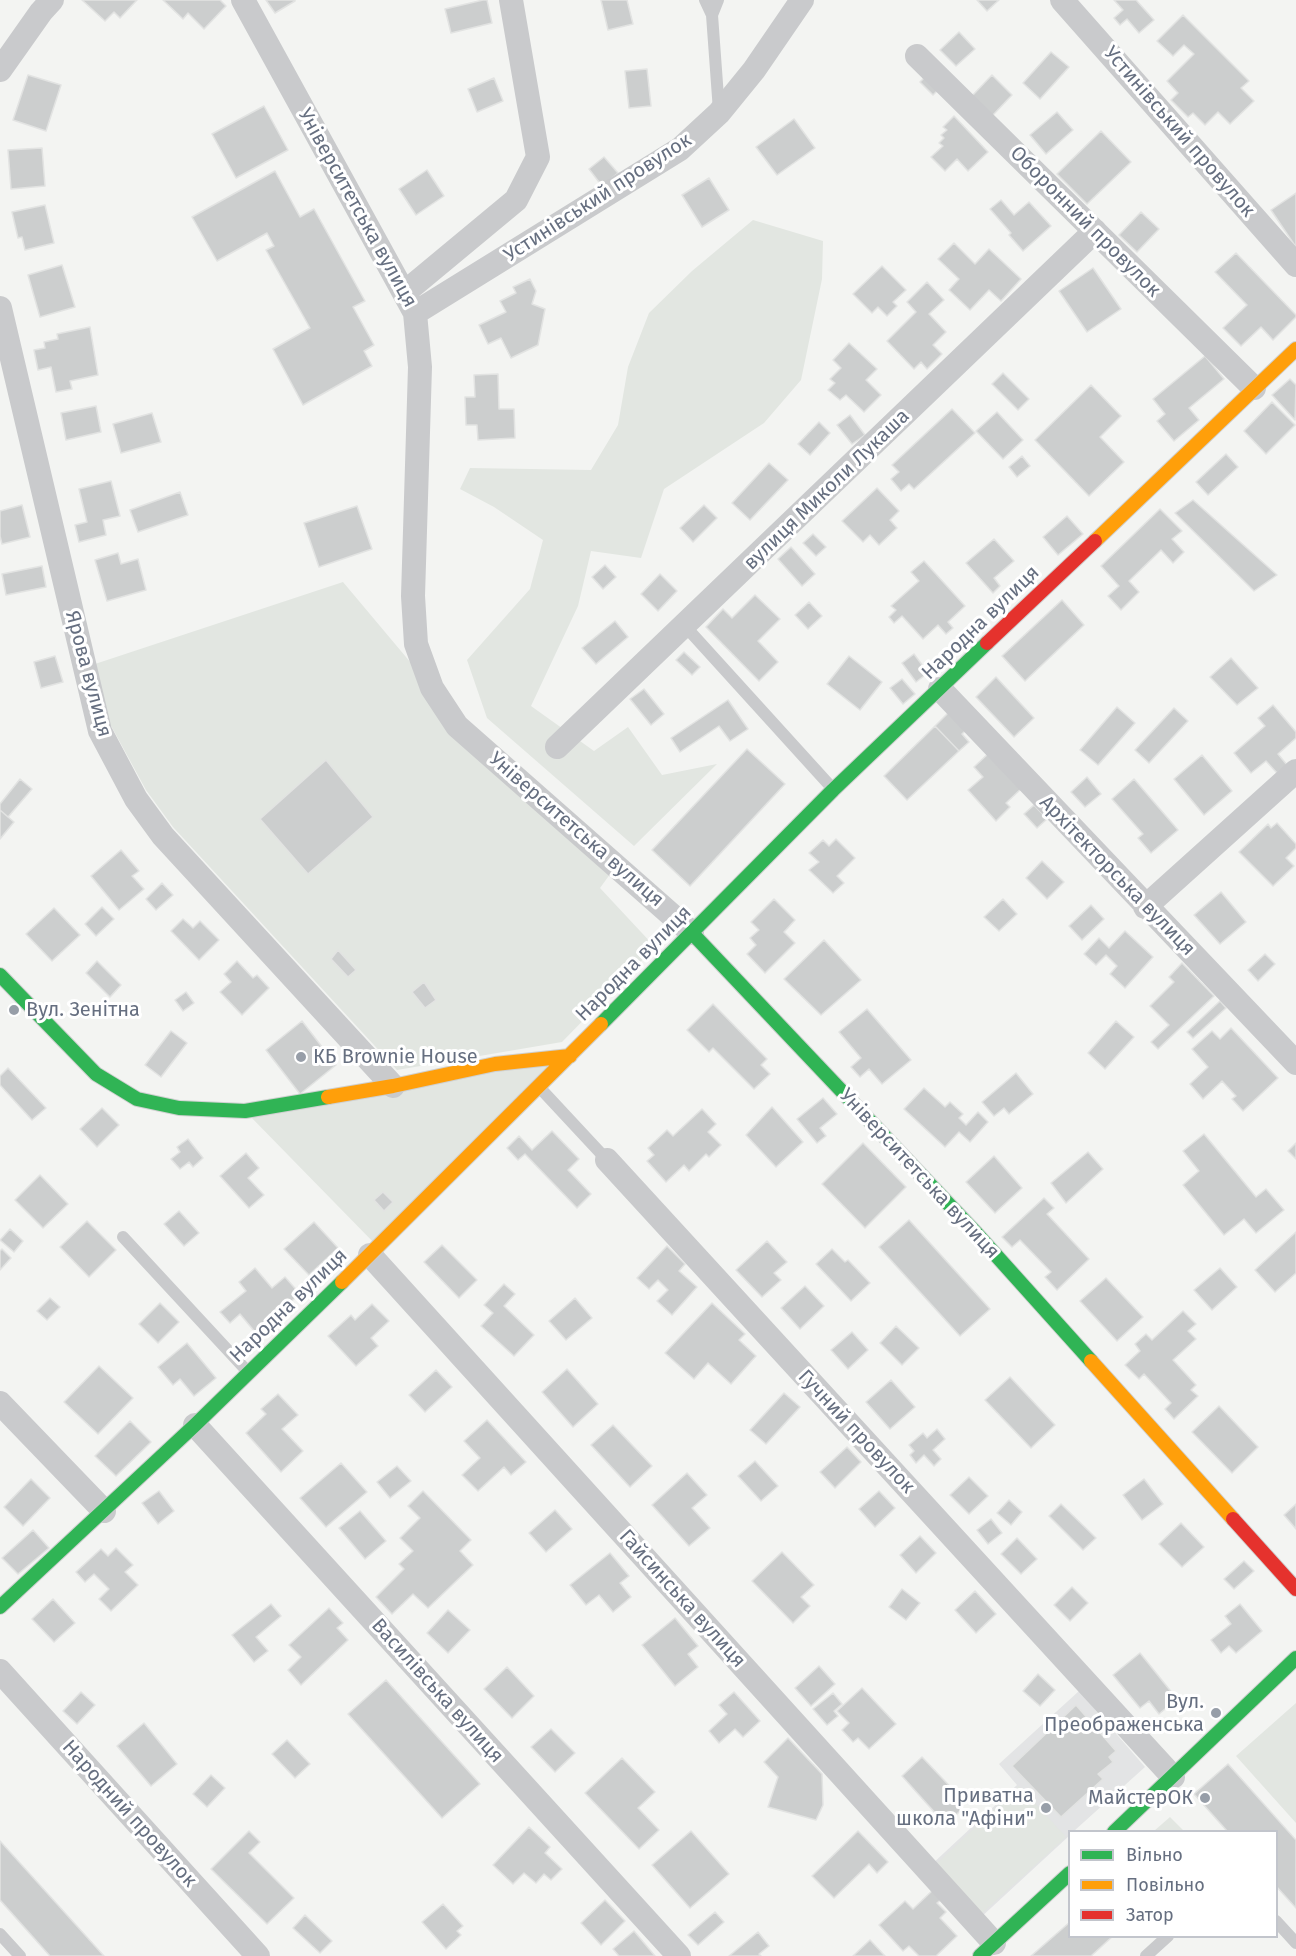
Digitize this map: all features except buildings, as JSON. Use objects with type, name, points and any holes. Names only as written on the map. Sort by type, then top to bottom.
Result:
[{"type":"street","points":[[0,70],[52,0]]},
{"type":"street","name":"Університетська вулиця","points":[[243,0],[409,303],[420,367],[413,596],[416,644],[432,688],[457,726],[692,933],[976,1233],[1296,1589]]},
{"type":"street","name":"Устинівський провулок","points":[[409,303],[516,200],[538,157],[511,0]]},
{"type":"street","name":"Устинівський провулок","points":[[409,303],[680,149],[719,113],[754,70],[802,0]]},
{"type":"street","name":"Устинівський провулок","points":[[1062,0],[1296,265]]},
{"type":"street","name":"Оборонний провулок","points":[[917,56],[1254,388]]},
{"type":"street","name":"вулиця Миколи Лукаша","points":[[557,747],[1095,231]]},
{"type":"street","name":"Ярова вулиця","points":[[0,308],[100,731],[136,799],[163,836],[393,1086]]},
{"type":"street","name":"Народна вулиця","points":[[0,1607],[195,1425],[370,1255],[833,790],[1296,349]]},
{"type":"street","name":"Архітекторська вулиця","points":[[940,689],[1145,907],[1296,1063]]},
{"type":"street","points":[[1145,907],[1296,771]]},
{"type":"street","points":[[0,975],[96,1074],[137,1099],[179,1108],[245,1111],[393,1086],[495,1064],[570,1056]]},
{"type":"street","name":"Гучний провулок","points":[[607,1160],[1173,1777]]},
{"type":"street","name":"Гайсинська вулиця","points":[[370,1255],[987,1950]]},
{"type":"street","points":[[0,1403],[104,1511]]},
{"type":"street","name":"Василівська вулиця","points":[[195,1425],[679,1956]]},
{"type":"street","points":[[1116,1830],[1296,1658]]},
{"type":"street","name":"Народний провулок","points":[[0,1671],[258,1956]]},
{"type":"street","points":[[987,1950],[1068,1875]]},
{"type":"lane","points":[[705,0],[712,15],[719,113]]},
{"type":"lane","points":[[712,15],[718,0]]},
{"type":"lane","points":[[685,626],[833,790]]},
{"type":"lane","name":"Гучний провулок","points":[[539,1087],[607,1160]]},
{"type":"lane","points":[[123,1237],[249,1373]]},
{"type":"lane","points":[[1278,1923],[1296,1943]]},
{"type":"lane","points":[[0,1934],[20,1956]]},
{"type":"lane","points":[[1146,1956],[1166,1938]]},
{"type":"shaded area","points":[[753,220],[823,241],[822,279],[801,380],[764,423],[664,489],[641,558],[591,551],[578,606],[531,706],[594,751],[628,727],[662,775],[717,764],[634,846],[487,718],[467,660],[530,589],[543,540],[494,507],[460,489],[470,468],[591,470],[618,425],[628,367],[649,313],[692,271]]},
{"type":"shaded area","points":[[343,582],[432,688],[616,866],[600,888],[655,947],[562,1042],[397,1070],[173,827],[146,790],[109,722],[95,664]]},
{"type":"shaded area","points":[[570,1056],[378,1247],[245,1111]]},
{"type":"shaded area","name":"Приватна школа \"Афіни\"","points":[[1079,1691],[1145,1767],[1075,1830],[1068,1830],[1068,1837],[979,1919],[930,1866],[1017,1785],[999,1764]]},
{"type":"shaded area","points":[[1296,1703],[1296,1823],[1236,1756]]},
{"type":"shaded area","points":[[1019,1786],[1066,1837],[980,1915],[934,1866]]},
{"type":"shaded area","points":[[1170,1817],[1183,1830],[1155,1830]]},
{"type":"traffic: fast","points":[[601,1024],[833,790],[987,643]]},
{"type":"traffic: fast","points":[[692,933],[976,1233],[1091,1361]]},
{"type":"traffic: fast","points":[[0,975],[96,1074],[137,1099],[179,1108],[245,1111],[328,1097]]},
{"type":"traffic: fast","points":[[0,1607],[195,1425],[342,1282]]},
{"type":"traffic: fast","points":[[1116,1830],[1296,1658]]},
{"type":"traffic: fast","points":[[980,1956],[1068,1875]]},
{"type":"traffic: slow","points":[[1095,541],[1296,349]]},
{"type":"traffic: slow","points":[[342,1282],[601,1024]]},
{"type":"traffic: slow","points":[[328,1097],[393,1086],[495,1064],[570,1056]]},
{"type":"traffic: slow","points":[[1091,1361],[1233,1519]]},
{"type":"traffic: jam","points":[[987,643],[1095,541]]},
{"type":"traffic: jam","points":[[1233,1519],[1296,1589]]},
{"type":"place","name":"Вул. Зенітна","points":[[14,1010]]},
{"type":"place","name":"КБ Brownie House","points":[[301,1057]]},
{"type":"place","name":"Вул. Преображенська","points":[[1216,1713]]},
{"type":"place","name":"МайстерОК","points":[[1205,1798]]},
{"type":"place","name":"Приватна школа \"Афіни\"","points":[[1046,1808]]}]
